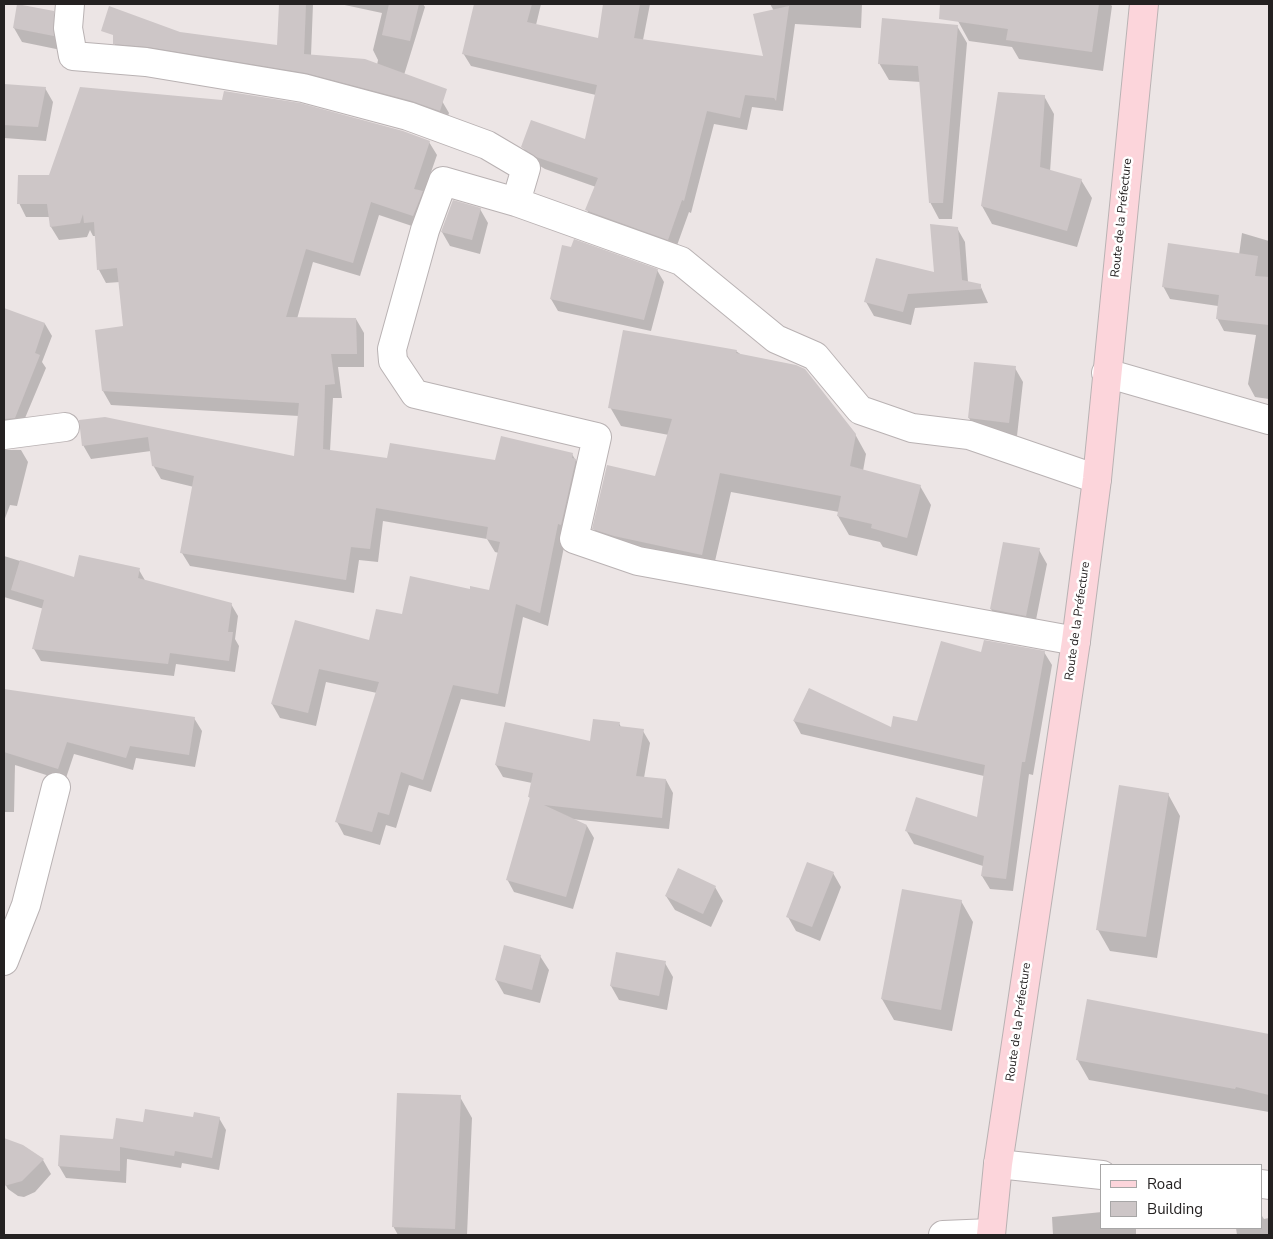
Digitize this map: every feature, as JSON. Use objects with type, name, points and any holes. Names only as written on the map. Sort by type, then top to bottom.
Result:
[{"type":"street","points":[[70,4],[68,28],[73,56],[146,62],[303,88],[408,116],[487,145],[526,168],[516,202]]},
{"type":"street","name":"Route de la Préfecture","points":[[991,1234],[998,1164],[1076,641],[1097,479],[1144,4]]},
{"type":"street","points":[[1076,641],[638,561],[574,538],[598,436],[416,394],[392,357],[392,349],[425,230],[443,181],[516,202],[681,261],[776,339],[814,356],[860,410],[912,428],[969,436],[1097,479]]},
{"type":"street","points":[[1106,373],[1269,420]]},
{"type":"street","points":[[4,435],[65,427]]},
{"type":"street","points":[[4,961],[26,905],[56,786]]},
{"type":"street","points":[[998,1164],[1100,1175]]},
{"type":"street","points":[[943,1235],[991,1234]]},
{"type":"building","points":[[17,4],[54,11],[54,36],[13,28]]},
{"type":"building","points":[[279,4],[306,4],[304,54],[365,59],[447,89],[440,111],[412,101],[306,73],[148,47],[113,44],[113,35],[101,31],[109,6],[180,32],[277,45]]},
{"type":"building","points":[[389,4],[419,4],[410,41],[382,35]]},
{"type":"building","points":[[474,4],[532,4],[527,22],[598,38],[603,4],[640,4],[634,38],[763,56],[753,14],[789,6],[776,101],[774,98],[745,95],[740,118],[707,111],[684,201],[682,200],[668,240],[585,210],[598,178],[536,157],[521,147],[531,120],[585,139],[597,85],[462,54]]},
{"type":"building","points":[[940,4],[1099,4],[1092,52],[1006,40],[1008,29],[939,19]]},
{"type":"building","points":[[882,18],[958,25],[943,203],[929,203],[918,66],[878,64]]},
{"type":"building","points":[[4,84],[46,87],[38,127],[4,125]]},
{"type":"building","points":[[80,87],[222,100],[224,91],[300,103],[403,131],[430,141],[414,189],[423,191],[413,216],[371,202],[353,263],[306,249],[286,317],[356,318],[357,354],[331,354],[335,384],[325,385],[323,449],[387,458],[390,443],[495,460],[501,436],[573,453],[572,458],[576,459],[561,525],[558,524],[540,613],[516,604],[498,694],[453,685],[423,780],[401,772],[389,815],[378,812],[372,832],[335,822],[379,682],[319,669],[308,713],[271,704],[295,620],[369,640],[376,609],[402,614],[410,576],[470,589],[470,586],[489,590],[500,542],[486,539],[488,527],[376,508],[370,549],[351,547],[346,580],[180,553],[194,476],[152,466],[148,437],[82,446],[79,420],[105,417],[294,456],[299,403],[102,391],[95,330],[123,326],[117,268],[97,270],[94,222],[84,223],[83,214],[80,223],[50,227],[47,204],[17,204],[18,175],[49,175]]},
{"type":"building","points":[[998,92],[1045,95],[1040,167],[1082,179],[1067,231],[981,206]]},
{"type":"building","points":[[453,200],[481,208],[472,240],[441,232]]},
{"type":"building","points":[[930,224],[958,227],[962,280],[981,284],[981,289],[908,294],[903,312],[864,302],[876,258],[934,272]]},
{"type":"building","points":[[574,239],[658,269],[644,320],[550,299],[562,245],[571,247]]},
{"type":"building","points":[[1168,243],[1258,256],[1255,276],[1269,277],[1269,325],[1216,319],[1219,295],[1162,287]]},
{"type":"building","points":[[4,308],[45,323],[35,353],[40,355],[15,418],[4,419]]},
{"type":"building","points":[[623,330],[737,350],[736,353],[796,365],[805,369],[856,434],[850,466],[921,485],[907,538],[871,528],[872,524],[837,516],[841,496],[720,473],[702,555],[614,536],[592,529],[607,465],[655,476],[672,419],[608,408]]},
{"type":"building","points":[[974,362],[1016,366],[1009,423],[968,418]]},
{"type":"building","points":[[1003,542],[1040,548],[1026,616],[990,609]]},
{"type":"building","points":[[79,555],[140,568],[138,578],[232,603],[228,632],[233,632],[229,661],[170,653],[168,664],[32,649],[44,600],[11,590],[20,560],[74,577]]},
{"type":"building","points":[[984,640],[1045,651],[1025,762],[1022,762],[1006,879],[981,876],[984,856],[905,831],[916,797],[977,817],[985,765],[793,721],[809,688],[891,727],[893,716],[917,721],[941,641],[981,652]]},
{"type":"building","points":[[4,689],[195,717],[189,755],[130,746],[126,758],[67,742],[58,769],[4,752]]},
{"type":"building","points":[[593,719],[620,722],[619,726],[644,729],[636,776],[666,779],[662,818],[544,805],[587,825],[566,897],[506,880],[530,797],[528,797],[533,773],[495,765],[505,722],[590,741]]},
{"type":"building","points":[[1119,785],[1169,793],[1146,937],[1096,930]]},
{"type":"building","points":[[807,862],[834,872],[812,927],[786,917]]},
{"type":"building","points":[[678,868],[716,886],[703,914],[665,896]]},
{"type":"building","points":[[902,889],[962,900],[941,1010],[881,999]]},
{"type":"building","points":[[504,945],[541,955],[532,990],[495,980]]},
{"type":"building","points":[[616,952],[666,961],[659,996],[610,986]]},
{"type":"building","points":[[1087,999],[1269,1034],[1269,1095],[1236,1087],[1235,1089],[1076,1060]]},
{"type":"building","points":[[397,1093],[461,1095],[455,1229],[392,1227]]},
{"type":"building","points":[[145,1109],[193,1117],[194,1112],[220,1117],[212,1158],[175,1151],[174,1156],[120,1147],[120,1171],[58,1166],[60,1135],[113,1139],[116,1118],[143,1122]]},
{"type":"building","points":[[4,1138],[23,1145],[44,1159],[22,1181],[4,1186]]}]
